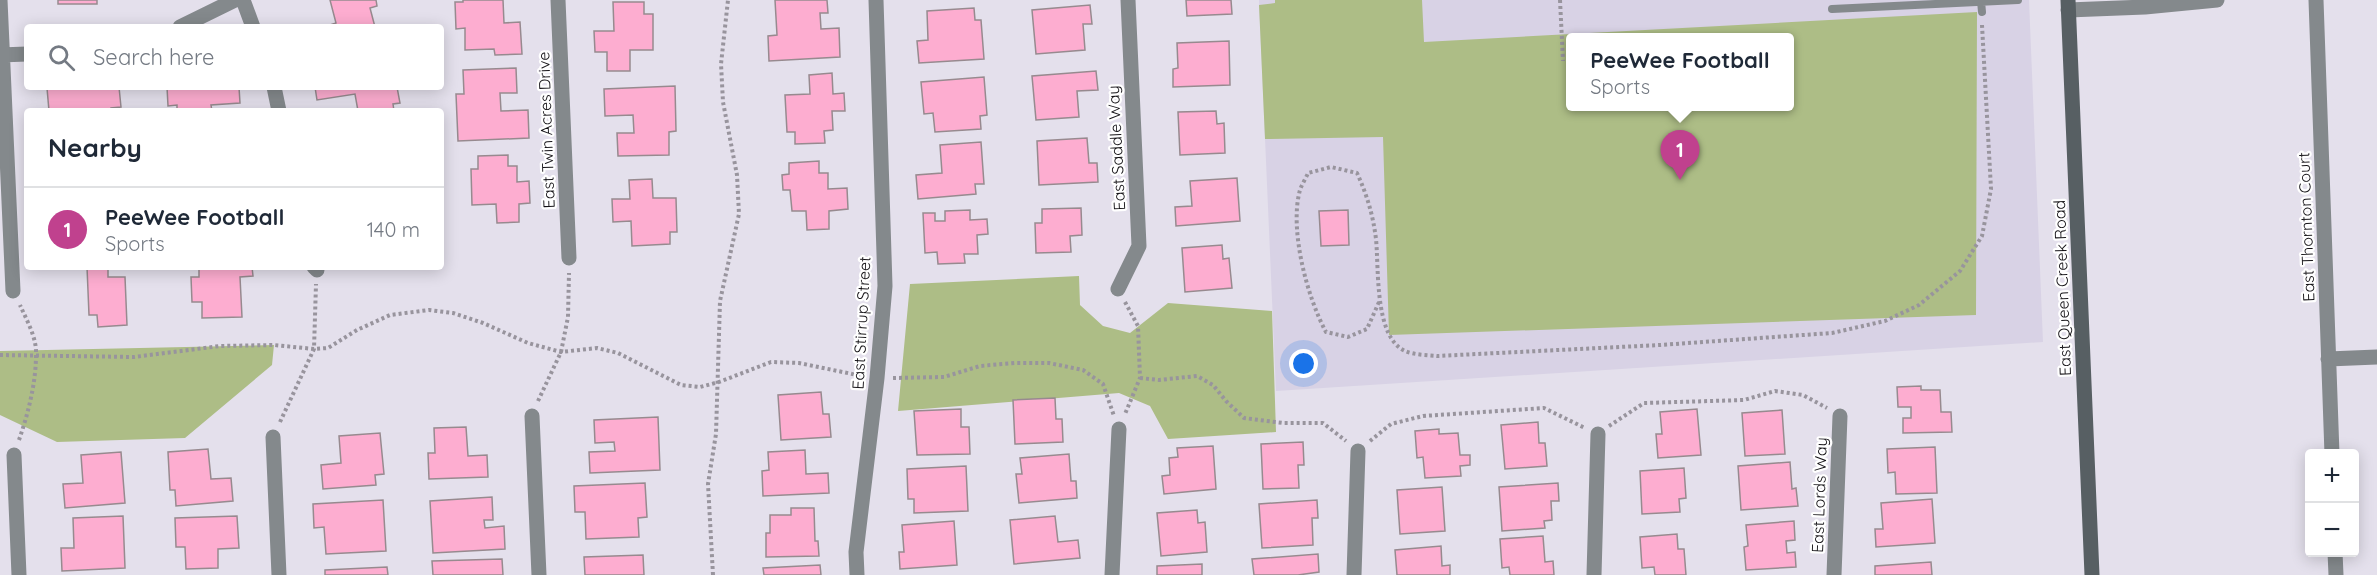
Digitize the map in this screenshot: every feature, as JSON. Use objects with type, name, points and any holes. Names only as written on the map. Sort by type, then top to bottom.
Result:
[{"type":"main road","name":"East Queen Creek Road","points":[[2068,5],[2092,575]]},
{"type":"street","points":[[0,0],[13,291]]},
{"type":"street","points":[[186,24],[235,0]]},
{"type":"street","points":[[243,0],[252,24]]},
{"type":"street","name":"East Twin Acres Drive","points":[[558,0],[569,258]]},
{"type":"street","name":"East Stirrup Street","points":[[857,575],[856,552],[877,378],[885,286],[876,0]]},
{"type":"street","name":"East Saddle Way","points":[[1118,289],[1139,246],[1128,0]]},
{"type":"street","points":[[2068,5],[2145,7],[2217,0]]},
{"type":"street","name":"East Thornton Court","points":[[2316,0],[2332,449]]},
{"type":"street","points":[[1,55],[24,54]]},
{"type":"street","points":[[275,90],[278,108]]},
{"type":"street","points":[[2328,359],[2377,357]]},
{"type":"street","points":[[532,416],[539,575]]},
{"type":"street","name":"East Lords Way","points":[[1834,575],[1840,416]]},
{"type":"street","points":[[1112,575],[1119,429]]},
{"type":"street","points":[[1594,575],[1598,434]]},
{"type":"street","points":[[273,437],[279,575]]},
{"type":"street","points":[[1354,575],[1358,451]]},
{"type":"street","points":[[14,455],[19,575]]},
{"type":"street","points":[[2335,557],[2336,575]]},
{"type":"lane","points":[[1832,9],[2018,0]]},
{"type":"lane","points":[[1981,1],[1982,12]]},
{"type":"path","points":[[714,575],[708,484],[716,434],[720,302],[739,214],[737,175],[723,102],[721,64],[728,0]]},
{"type":"path","points":[[1560,0],[1563,62]]},
{"type":"path","points":[[1379,302],[1367,329],[1348,337],[1326,333],[1313,309],[1296,224],[1300,189],[1308,173],[1331,166],[1357,173],[1369,199],[1374,230],[1379,302],[1389,335],[1404,351],[1437,356],[1660,345],[1832,333],[1885,321],[1919,305],[1960,271],[1982,236],[1991,189],[1982,12]]},
{"type":"path","points":[[532,416],[561,352],[568,317],[569,258]]},
{"type":"path","points":[[273,437],[314,349],[316,270]]},
{"type":"path","points":[[1118,289],[1138,326],[1140,378],[1119,429]]},
{"type":"path","points":[[13,291],[31,329],[37,354],[27,415],[14,455]]},
{"type":"path","points":[[0,355],[134,357],[220,346],[274,345],[328,348],[357,330],[390,315],[429,310],[453,313],[483,323],[528,343],[561,352],[597,348],[618,353],[681,385],[700,387],[771,362],[799,363],[877,378],[944,377],[980,366],[1049,363],[1083,370],[1103,384],[1119,429]]},
{"type":"path","points":[[1140,378],[1159,380],[1197,376],[1213,385],[1244,418],[1283,423],[1323,423],[1358,451],[1391,424],[1423,416],[1544,408],[1598,434],[1644,403],[1744,400],[1775,391],[1803,395],[1840,416]]},
{"type":"shaded area","points":[[1259,0],[2029,0],[2043,342],[1276,391]]},
{"type":"green space","points":[[1275,0],[1422,0],[1424,42],[1566,34],[1566,111],[1794,111],[1794,33],[1590,33],[1977,12],[1976,315],[1389,335],[1383,137],[1265,139],[1259,5],[1275,3]]},
{"type":"green space","points":[[1079,276],[1080,305],[1103,326],[1130,333],[1168,303],[1272,311],[1276,432],[1168,439],[1150,406],[1119,393],[898,411],[910,284]]},
{"type":"green space","points":[[274,345],[272,365],[185,438],[57,442],[0,415],[0,351]]},
{"type":"building","points":[[58,0],[97,0],[97,4],[58,4]]},
{"type":"building","points":[[330,0],[376,0],[377,6],[370,8],[374,24],[333,24],[336,23]]},
{"type":"building","points":[[463,0],[503,0],[504,23],[520,22],[522,54],[495,55],[494,49],[465,50],[465,28],[456,29],[455,2],[463,2]]},
{"type":"building","points":[[775,0],[827,0],[828,13],[820,13],[821,29],[839,28],[840,57],[769,61],[768,36],[777,35]]},
{"type":"building","points":[[1186,0],[1231,0],[1232,14],[1187,16]]},
{"type":"building","points":[[613,2],[644,2],[644,14],[653,14],[653,50],[630,50],[630,71],[607,71],[607,52],[595,52],[594,31],[614,31]]},
{"type":"building","points":[[1090,5],[1092,24],[1083,24],[1085,50],[1036,54],[1032,10]]},
{"type":"building","points":[[974,8],[975,20],[981,20],[984,59],[919,63],[917,41],[928,40],[927,11]]},
{"type":"building","points":[[1229,41],[1230,85],[1173,87],[1173,69],[1178,68],[1177,43]]},
{"type":"building","points":[[516,68],[517,93],[500,93],[501,111],[528,110],[529,138],[458,141],[456,94],[464,94],[463,70]]},
{"type":"building","points":[[1096,71],[1098,90],[1077,91],[1079,117],[1036,120],[1032,76]]},
{"type":"building","points":[[832,73],[833,94],[844,93],[845,111],[832,111],[833,130],[824,131],[825,143],[795,144],[795,132],[787,132],[785,95],[810,94],[809,75]]},
{"type":"building","points":[[984,77],[987,115],[980,116],[981,129],[935,132],[933,113],[924,114],[921,82]]},
{"type":"building","points":[[675,86],[676,131],[669,132],[669,155],[618,156],[617,133],[634,133],[633,115],[605,116],[604,89]]},
{"type":"building","points":[[47,90],[119,90],[121,107],[49,108]]},
{"type":"building","points":[[167,90],[239,90],[240,103],[211,105],[212,108],[168,106]]},
{"type":"building","points":[[315,90],[398,90],[400,103],[393,104],[394,108],[357,108],[355,94],[317,100]]},
{"type":"building","points":[[1216,111],[1217,124],[1224,123],[1225,153],[1180,155],[1178,112]]},
{"type":"building","points":[[1087,138],[1089,163],[1097,163],[1098,182],[1039,185],[1037,141]]},
{"type":"building","points":[[981,142],[984,184],[975,184],[976,194],[918,199],[916,175],[942,173],[940,145]]},
{"type":"building","points":[[508,155],[508,166],[517,166],[517,182],[529,181],[530,203],[519,204],[519,222],[497,223],[496,204],[472,205],[471,169],[478,169],[478,156]]},
{"type":"building","points":[[819,161],[819,173],[828,173],[828,189],[847,188],[848,209],[829,211],[829,229],[807,230],[806,211],[792,211],[790,190],[783,190],[782,175],[789,174],[789,163]]},
{"type":"building","points":[[1237,178],[1240,221],[1176,226],[1175,207],[1192,206],[1190,181]]},
{"type":"building","points":[[652,179],[653,198],[676,198],[677,232],[670,232],[670,244],[632,246],[631,221],[613,222],[612,199],[630,199],[629,180]]},
{"type":"building","points":[[1081,208],[1082,235],[1070,236],[1071,252],[1036,253],[1035,223],[1042,223],[1042,209]]},
{"type":"building","points":[[970,210],[970,220],[987,219],[988,234],[977,235],[978,254],[964,254],[965,263],[938,264],[937,252],[925,253],[923,213],[935,213],[935,221],[945,221],[945,211]]},
{"type":"building","points":[[1348,210],[1349,245],[1321,246],[1319,211]]},
{"type":"building","points":[[1222,245],[1223,259],[1229,258],[1232,288],[1185,292],[1182,248]]},
{"type":"building","points":[[87,270],[108,270],[108,277],[125,277],[127,325],[98,327],[97,315],[89,315]]},
{"type":"building","points":[[199,270],[252,270],[253,276],[240,277],[242,317],[202,318],[202,302],[192,302],[191,277],[199,277]]},
{"type":"building","points":[[1921,386],[1921,390],[1940,390],[1941,412],[1951,412],[1952,432],[1903,433],[1903,418],[1911,418],[1911,407],[1898,407],[1897,387]]},
{"type":"building","points":[[821,392],[823,414],[829,414],[831,437],[781,440],[778,395]]},
{"type":"building","points":[[1055,398],[1056,419],[1062,419],[1063,442],[1015,444],[1013,400]]},
{"type":"building","points":[[961,409],[961,427],[969,427],[970,454],[917,455],[914,411]]},
{"type":"building","points":[[1697,409],[1701,455],[1658,458],[1656,434],[1662,434],[1660,412]]},
{"type":"building","points":[[1782,410],[1785,454],[1745,456],[1742,413]]},
{"type":"building","points":[[658,417],[660,470],[590,473],[589,452],[615,451],[614,442],[595,443],[594,420]]},
{"type":"building","points":[[1538,422],[1539,443],[1545,443],[1547,466],[1505,469],[1501,425]]},
{"type":"building","points":[[466,427],[468,456],[487,455],[488,477],[429,479],[428,453],[435,453],[434,428]]},
{"type":"building","points":[[1439,429],[1439,434],[1458,433],[1460,455],[1470,455],[1470,465],[1460,466],[1461,476],[1425,478],[1423,457],[1417,458],[1415,431]]},
{"type":"building","points":[[380,433],[384,474],[375,475],[376,485],[323,489],[321,465],[341,463],[339,436]]},
{"type":"building","points":[[1303,442],[1304,465],[1298,465],[1299,488],[1263,489],[1261,444]]},
{"type":"building","points":[[1213,446],[1216,489],[1164,494],[1162,476],[1170,475],[1169,458],[1178,457],[1177,448]]},
{"type":"building","points":[[1935,447],[1937,493],[1896,494],[1895,472],[1888,473],[1887,449]]},
{"type":"building","points":[[208,449],[211,479],[231,478],[233,501],[176,506],[175,490],[170,490],[168,452]]},
{"type":"building","points":[[805,450],[806,474],[828,473],[829,493],[763,496],[762,471],[769,470],[768,452]]},
{"type":"building","points":[[121,452],[125,503],[65,508],[63,484],[83,483],[81,455]]},
{"type":"building","points":[[1069,454],[1071,481],[1076,481],[1077,498],[1019,503],[1016,474],[1022,474],[1020,458]]},
{"type":"building","points":[[1790,462],[1792,489],[1796,488],[1798,506],[1741,510],[1738,466]]},
{"type":"building","points":[[966,466],[968,511],[914,513],[914,499],[908,499],[907,469]]},
{"type":"building","points":[[1684,468],[1686,498],[1679,499],[1680,512],[1642,514],[1640,471]]},
{"type":"building","points":[[645,483],[647,517],[638,518],[639,537],[586,539],[585,512],[575,512],[574,486]]},
{"type":"building","points":[[1558,483],[1559,501],[1551,501],[1552,520],[1544,521],[1545,528],[1502,531],[1499,487]]},
{"type":"building","points":[[1442,487],[1445,531],[1400,534],[1397,490]]},
{"type":"building","points":[[492,497],[493,520],[484,520],[485,528],[504,526],[505,549],[433,553],[430,501]]},
{"type":"building","points":[[1932,499],[1935,543],[1876,547],[1875,529],[1883,529],[1881,503]]},
{"type":"building","points":[[383,500],[386,551],[326,554],[324,527],[314,528],[313,504]]},
{"type":"building","points":[[1317,500],[1318,518],[1312,518],[1313,545],[1262,548],[1259,504]]},
{"type":"building","points":[[791,508],[814,508],[815,541],[818,541],[819,556],[766,557],[766,533],[770,533],[770,515],[791,515]]},
{"type":"building","points":[[1197,510],[1198,523],[1205,522],[1207,552],[1161,556],[1157,513]]},
{"type":"building","points":[[123,516],[125,568],[62,571],[61,548],[74,548],[73,518]]},
{"type":"building","points":[[237,516],[239,548],[218,549],[218,568],[186,569],[185,547],[176,547],[175,518]]},
{"type":"building","points":[[1055,516],[1058,542],[1078,540],[1080,558],[1014,564],[1010,520]]},
{"type":"building","points":[[954,521],[957,565],[900,569],[899,552],[904,552],[902,525]]},
{"type":"building","points":[[1794,521],[1795,540],[1786,541],[1787,553],[1795,552],[1796,567],[1746,570],[1744,547],[1748,546],[1746,525]]},
{"type":"building","points":[[1677,534],[1678,549],[1684,549],[1686,575],[1655,575],[1654,567],[1642,568],[1640,537]]},
{"type":"building","points":[[1543,536],[1545,562],[1553,561],[1554,575],[1510,575],[1509,567],[1502,568],[1500,539]]},
{"type":"building","points":[[1441,546],[1442,566],[1450,565],[1450,575],[1397,575],[1395,550]]},
{"type":"building","points":[[1318,554],[1319,572],[1298,575],[1254,575],[1252,559]]},
{"type":"building","points":[[643,555],[644,575],[585,575],[584,557]]},
{"type":"building","points":[[502,559],[503,575],[433,575],[432,561]]},
{"type":"building","points":[[1931,562],[1932,575],[1875,575],[1875,566]]},
{"type":"building","points":[[1202,564],[1202,575],[1157,575],[1157,566]]},
{"type":"building","points":[[820,565],[821,575],[764,575],[763,568]]},
{"type":"building","points":[[387,567],[388,575],[325,575],[325,570]]},
{"type":"place","name":"PeeWee Football","points":[[1680,180]]}]
